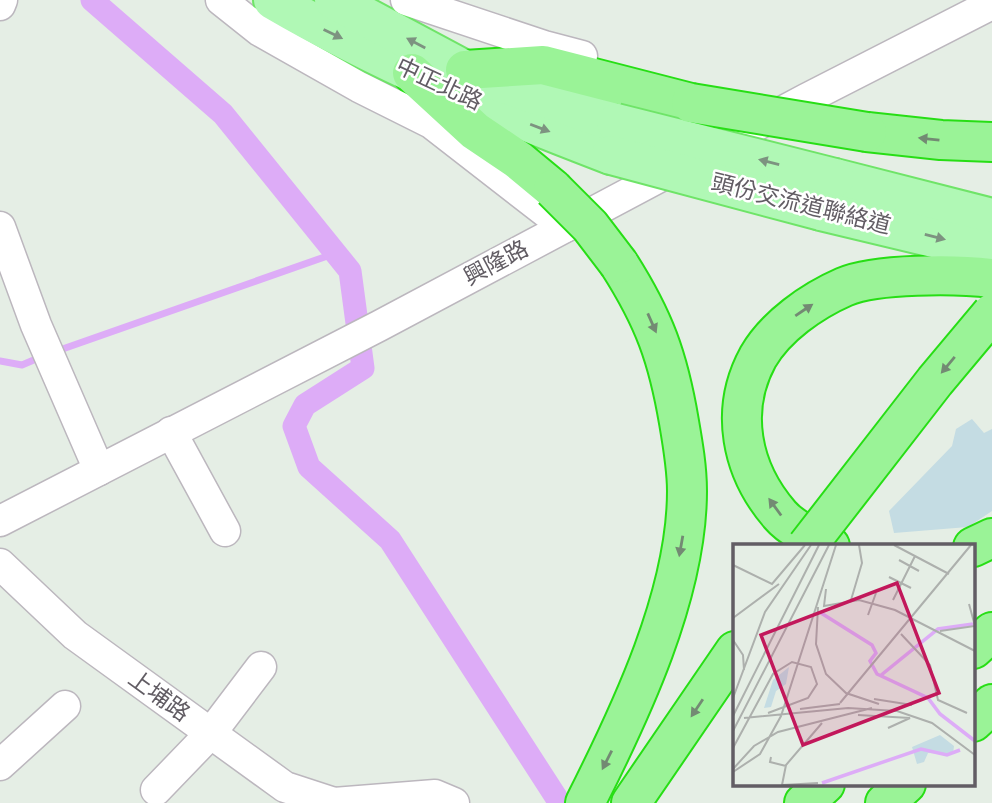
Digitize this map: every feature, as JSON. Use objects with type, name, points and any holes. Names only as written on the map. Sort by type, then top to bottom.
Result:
[{"type":"highway","points":[[466,70],[543,65],[691,103],[867,132],[941,141],[992,142]]},
{"type":"highway","points":[[412,73],[475,131],[518,160],[553,189],[590,226],[619,264],[653,324],[666,360],[684,451],[687,491],[682,547],[665,615],[630,711],[585,803]]},
{"type":"highway","points":[[826,544],[782,517],[754,475],[745,451],[740,425],[742,402],[759,356],[796,315],[847,286],[876,280],[941,275],[992,278]]},
{"type":"highway","points":[[809,544],[934,381],[992,313]]},
{"type":"highway","points":[[974,547],[992,538]]},
{"type":"highway","points":[[974,648],[992,632]]},
{"type":"highway","points":[[631,803],[733,654]]},
{"type":"highway","points":[[974,721],[992,704]]},
{"type":"highway","points":[[804,803],[823,786]]},
{"type":"highway","points":[[885,803],[904,786]]},
{"type":"main road","name":"中正北路","points":[[273,0],[324,30],[500,113],[613,139]]},
{"type":"main road","name":"中正北路","points":[[334,0],[466,70],[613,139]]},
{"type":"main road","name":"頭份交流道聯絡道","points":[[613,139],[828,194],[992,252]]},
{"type":"main road","name":"頭份交流道聯絡道","points":[[828,194],[992,218]]},
{"type":"street","points":[[0,5],[2,0]]},
{"type":"street","points":[[221,0],[260,32],[431,123],[565,227]]},
{"type":"street","points":[[406,0],[544,46],[785,110]]},
{"type":"street","name":"興隆路","points":[[0,521],[379,326],[785,110],[992,4]]},
{"type":"street","points":[[0,227],[43,341],[99,470]]},
{"type":"street","points":[[172,432],[225,531]]},
{"type":"street","name":"上埔路","points":[[0,564],[75,635],[285,787],[334,803],[435,795],[454,803]]},
{"type":"street","points":[[156,790],[211,733],[261,667]]},
{"type":"street","points":[[0,765],[65,706]]},
{"type":"shaded area","points":[[972,419],[984,433],[992,429],[992,511],[968,527],[894,533],[889,511],[952,446],[956,429]]},
{"type":"waterway","points":[[92,0],[223,114],[350,271],[363,368],[305,405],[294,426],[309,467],[390,540],[556,797]]},
{"type":"waterway","points":[[54,352],[336,253]]},
{"type":"waterway","points":[[0,361],[22,365],[43,356]]}]
